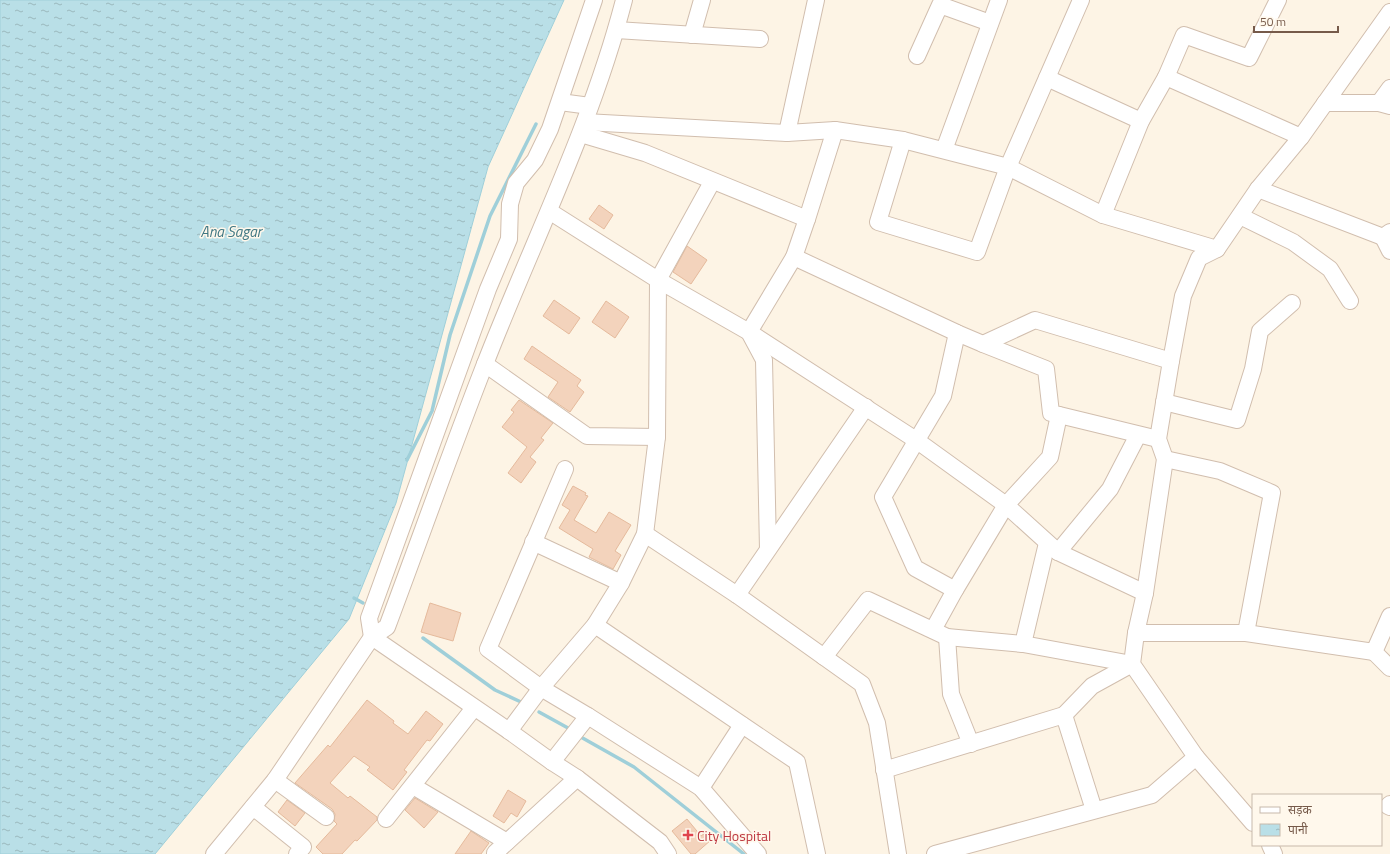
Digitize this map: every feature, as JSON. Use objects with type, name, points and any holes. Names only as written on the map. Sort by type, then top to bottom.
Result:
[{"type":"street","points":[[594,0],[550,130],[535,160],[516,182],[510,204],[509,239],[488,289],[369,618],[372,637],[577,778],[660,842],[668,854]]},
{"type":"street","points":[[214,854],[275,780],[372,637],[387,627],[485,364],[583,128],[616,30],[624,0]]},
{"type":"street","points":[[692,34],[702,0]]},
{"type":"street","points":[[787,133],[816,0]]},
{"type":"street","points":[[944,150],[999,0]]},
{"type":"street","points":[[903,140],[878,222],[977,252],[1008,167],[1081,0]]},
{"type":"street","points":[[1103,215],[1141,121],[1166,78],[1184,35],[1249,58],[1278,0]]},
{"type":"street","points":[[917,56],[940,5],[990,23]]},
{"type":"street","points":[[583,128],[787,133],[835,130],[903,140],[1008,167],[1103,215],[1198,251],[1217,249],[1258,189],[1300,137],[1390,12]]},
{"type":"street","points":[[616,30],[760,39]]},
{"type":"street","points":[[1047,78],[1141,121]]},
{"type":"street","points":[[1166,78],[1300,137]]},
{"type":"street","points":[[1325,103],[1384,105],[1390,88]]},
{"type":"street","points":[[560,102],[590,106]]},
{"type":"street","points":[[583,128],[712,182],[807,219]]},
{"type":"street","points":[[749,332],[794,257],[835,130]]},
{"type":"street","points":[[509,731],[541,688],[595,625],[621,583],[645,534],[657,437],[658,280],[712,182]]},
{"type":"street","points":[[1258,189],[1388,240]]},
{"type":"street","points":[[549,211],[658,280],[749,332],[916,440],[1006,506],[1053,547],[1145,593]]},
{"type":"street","points":[[1240,216],[1293,242],[1330,269],[1350,301]]},
{"type":"street","points":[[1198,251],[1183,296],[1158,439],[1165,459],[1145,593],[1136,633],[1132,664],[1196,757],[1252,822]]},
{"type":"street","points":[[794,257],[956,333],[1046,369],[1051,413],[1158,439]]},
{"type":"street","points":[[1164,402],[1236,420],[1253,369],[1260,331],[1292,303]]},
{"type":"street","points":[[983,344],[1035,320],[1171,361]]},
{"type":"street","points":[[749,332],[764,360],[768,549]]},
{"type":"street","points":[[955,590],[915,568],[882,497],[943,396],[956,333]]},
{"type":"street","points":[[485,364],[587,436],[657,437]]},
{"type":"street","points":[[737,595],[866,407]]},
{"type":"street","points":[[971,744],[951,694],[940,634],[955,590],[1006,506],[1050,457],[1059,415]]},
{"type":"street","points":[[1023,644],[1053,547],[1110,489],[1138,435]]},
{"type":"street","points":[[1165,459],[1220,471],[1272,493],[1246,633]]},
{"type":"street","points":[[565,469],[488,649],[541,688],[701,788],[758,854]]},
{"type":"street","points":[[767,521],[796,508]]},
{"type":"street","points":[[645,534],[737,595],[862,684],[877,723],[898,854]]},
{"type":"street","points":[[533,542],[621,583]]},
{"type":"street","points":[[377,597],[395,607]]},
{"type":"street","points":[[824,657],[868,600],[940,634],[1023,644],[1132,664]]},
{"type":"street","points":[[1374,652],[1390,616]]},
{"type":"street","points":[[595,625],[797,762],[817,854]]},
{"type":"street","points":[[1136,633],[1246,633],[1374,652],[1390,668]]},
{"type":"street","points":[[884,770],[1064,715],[1092,686],[1132,664]]},
{"type":"street","points":[[386,819],[474,708]]},
{"type":"street","points":[[1064,715],[1094,810]]},
{"type":"street","points":[[552,762],[588,716]]},
{"type":"street","points":[[701,788],[742,724]]},
{"type":"street","points":[[935,854],[1152,795],[1196,757]]},
{"type":"street","points":[[496,853],[501,838],[577,778]]},
{"type":"street","points":[[275,780],[326,817]]},
{"type":"street","points":[[413,786],[501,838]]},
{"type":"street","points":[[1390,804],[1388,806],[1390,807]]},
{"type":"street","points":[[253,807],[303,847],[297,854]]},
{"type":"water","name":"Ana Sagar","points":[[0,0],[564,0],[488,167],[396,503],[349,619],[155,854],[0,854]]},
{"type":"building","points":[[599,205],[613,215],[604,229],[589,219]]},
{"type":"building","points":[[687,246],[707,260],[691,284],[673,272]]},
{"type":"building","points":[[554,300],[580,318],[569,334],[543,316]]},
{"type":"building","points":[[606,301],[629,317],[615,338],[592,322]]},
{"type":"building","points":[[532,346],[581,380],[577,386],[584,392],[570,412],[548,397],[558,382],[524,359]]},
{"type":"building","points":[[519,400],[553,423],[541,438],[544,440],[530,457],[536,462],[521,483],[508,473],[527,447],[502,427],[514,412],[511,410]]},
{"type":"building","points":[[573,486],[586,493],[585,495],[588,496],[574,520],[596,533],[609,512],[631,525],[615,551],[621,555],[613,569],[589,557],[593,549],[559,528],[570,510],[562,505]]},
{"type":"building","points":[[430,603],[461,613],[453,641],[421,632]]},
{"type":"building","points":[[367,700],[408,734],[426,711],[443,724],[430,741],[427,740],[404,770],[407,772],[393,790],[367,770],[370,767],[354,756],[330,783],[348,798],[350,796],[377,817],[377,820],[342,854],[323,854],[316,847],[337,824],[334,821],[335,814],[332,809],[295,783],[328,745],[330,747]]},
{"type":"building","points":[[508,790],[526,801],[517,817],[511,813],[504,823],[493,816]]},
{"type":"building","points":[[415,798],[438,812],[424,828],[405,810]]},
{"type":"building","points":[[287,800],[305,813],[295,826],[278,812]]},
{"type":"building","points":[[687,819],[701,836],[705,833],[711,840],[695,854],[691,854],[672,831]]},
{"type":"building","points":[[471,831],[489,843],[481,854],[455,854]]},
{"type":"waterway","points":[[407,460],[432,411],[450,335],[490,216],[536,124]]},
{"type":"waterway","points":[[354,598],[363,603]]},
{"type":"waterway","points":[[423,638],[495,690],[521,702]]},
{"type":"waterway","points":[[539,712],[568,728]]},
{"type":"waterway","points":[[579,736],[634,767],[744,854]]},
{"type":"place","name":"City Hospital","points":[[688,835]]}]
